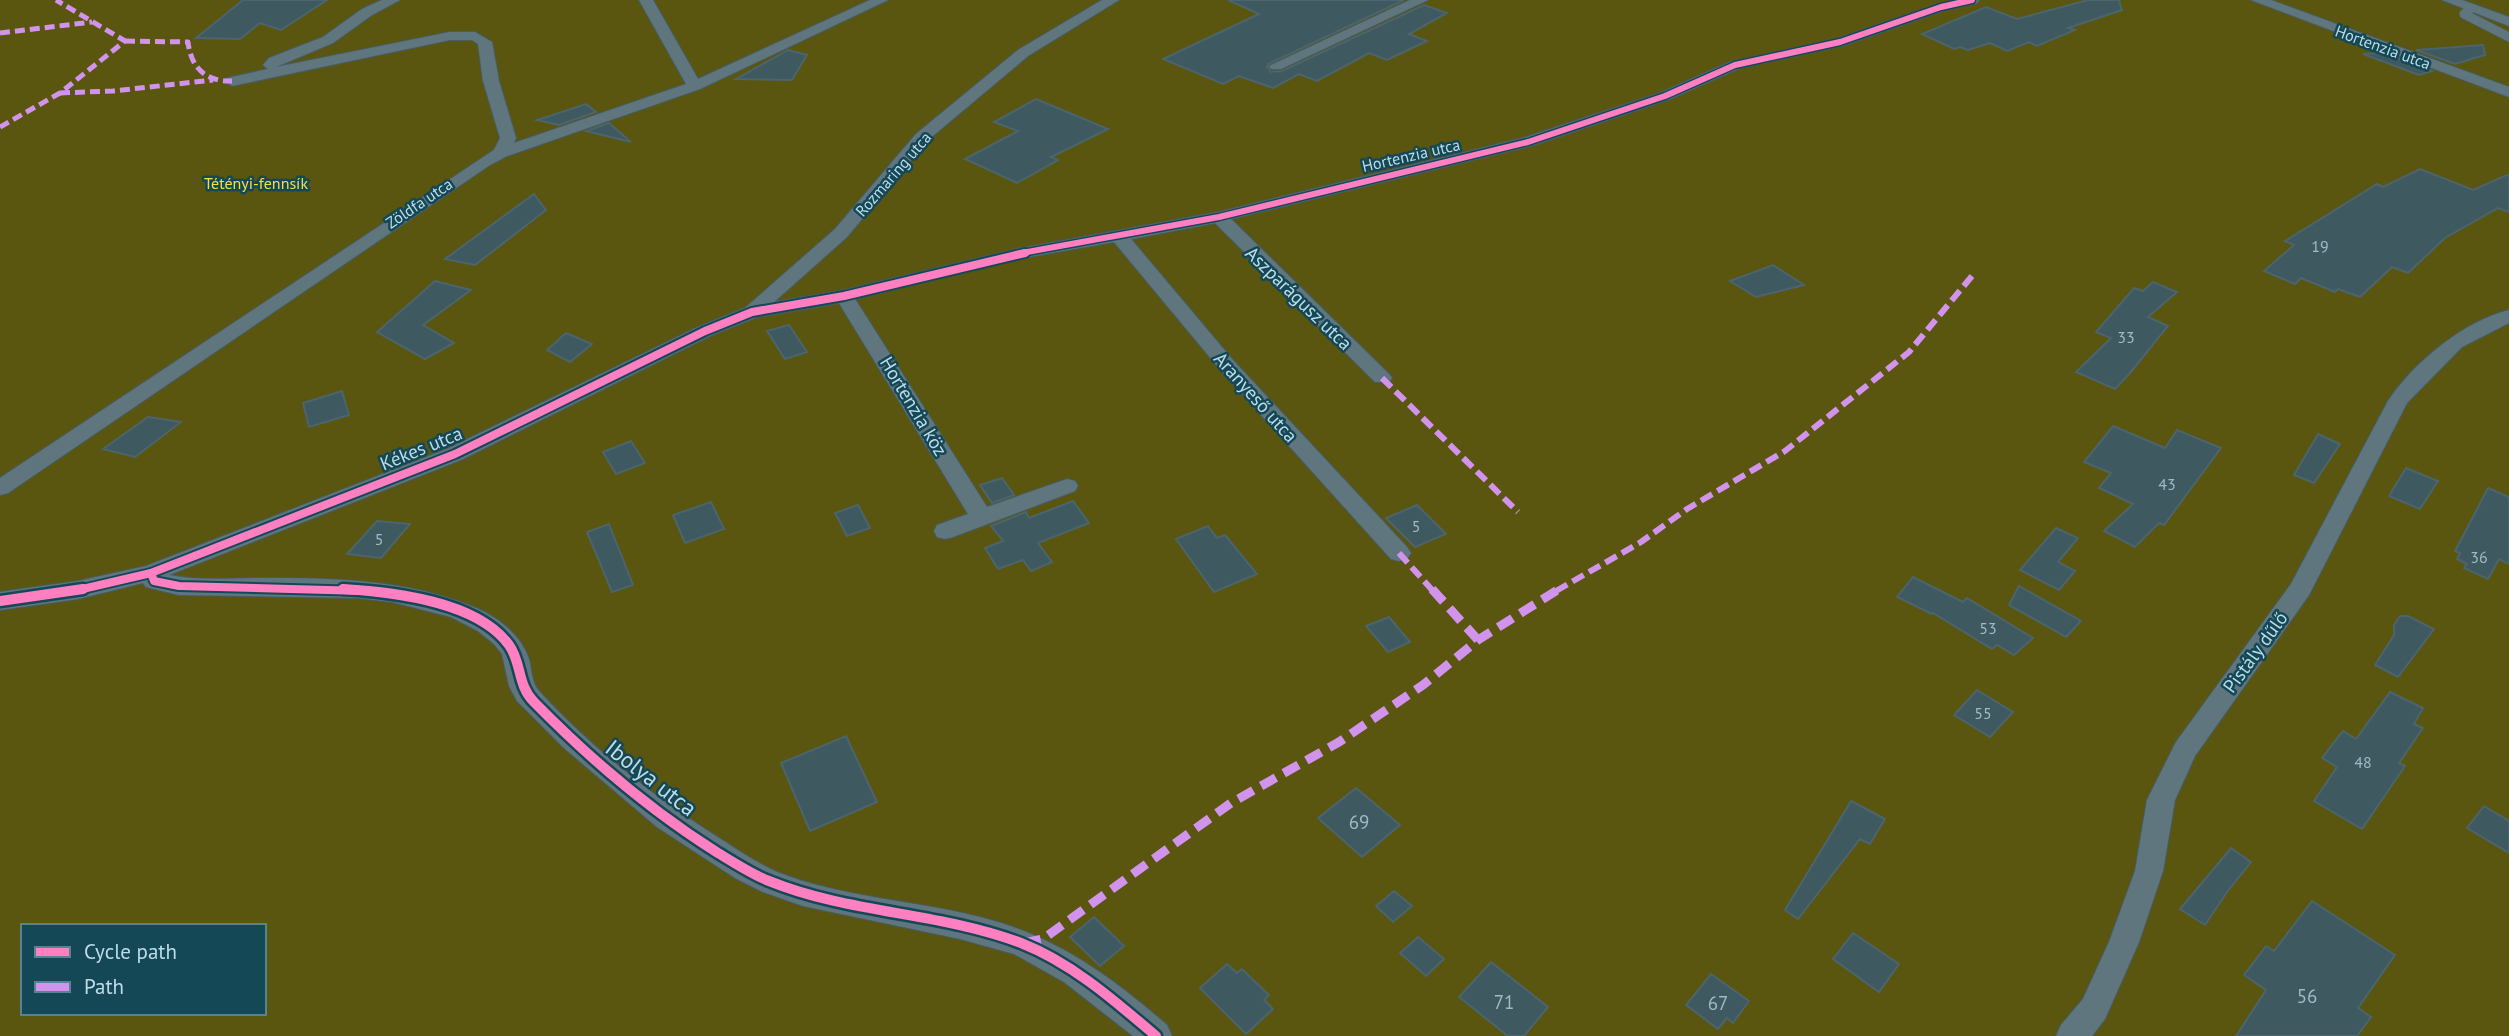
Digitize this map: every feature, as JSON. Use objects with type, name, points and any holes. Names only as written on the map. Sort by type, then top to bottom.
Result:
[{"type":"street","points":[[278,73],[269,67],[274,61],[328,40],[367,12],[393,0]]},
{"type":"street","points":[[646,0],[695,86]]},
{"type":"street","name":"Zöldfa utca","points":[[0,488],[459,177],[501,153],[695,86],[881,0]]},
{"type":"street","name":"Rozmaring utca","points":[[752,312],[841,233],[922,136],[1023,53],[1112,0]]},
{"type":"street","points":[[1276,66],[1421,0]]},
{"type":"street","name":"Hortenzia utca","points":[[844,296],[1017,254],[1219,217],[1528,142],[1665,96],[1735,65],[1840,42],[1941,7],[1972,0]]},
{"type":"street","name":"Hortenzia utca","points":[[2258,0],[2509,92]]},
{"type":"street","points":[[2449,0],[2509,22]]},
{"type":"street","points":[[232,81],[450,36],[475,36],[485,42],[491,81],[508,138],[501,153]]},
{"type":"street","name":"Aszparágusz utca","points":[[1219,217],[1382,378]]},
{"type":"street","name":"Aranyeső utca","points":[[1119,236],[1225,363],[1399,553]]},
{"type":"street","name":"Kékes utca","points":[[0,601],[91,587],[151,573],[455,454],[705,331],[752,312],[844,296]]},
{"type":"street","name":"Hortenzia köz","points":[[844,296],[982,517]]},
{"type":"street","name":"Pistály dűlő","points":[[2072,1036],[2094,1009],[2124,942],[2149,871],[2161,800],[2185,750],[2301,589],[2398,401],[2455,343],[2509,316]]},
{"type":"street","points":[[945,531],[1067,486]]},
{"type":"street","name":"Ibolya utca","points":[[151,573],[154,581],[179,586],[372,593],[429,601],[463,612],[511,645],[517,662],[520,687],[591,756],[655,811],[719,853],[771,882],[813,895],[928,918],[1021,943],[1073,971],[1125,1009],[1156,1036]]},
{"type":"lane","points":[[2471,8],[2464,14],[2509,37]]},
{"type":"green space","name":"Tétényi-fennsík","points":[[0,0],[2509,0],[2509,1036],[0,1036]]},
{"type":"building","points":[[243,0],[327,0],[281,30],[260,23],[240,39],[196,38]]},
{"type":"building","points":[[1228,0],[1404,0],[1268,64],[1271,72],[1282,71],[1424,5],[1447,13],[1409,34],[1427,41],[1387,60],[1369,53],[1317,81],[1299,74],[1273,88],[1239,76],[1223,84],[1163,59],[1259,14]]},
{"type":"building","points":[[2088,0],[2119,0],[2122,10],[2068,28],[2075,30],[2037,46],[2029,42],[2007,51],[1990,43],[1968,50],[1960,47],[1954,49],[1922,34],[1986,7],[2017,19]]},
{"type":"building","points":[[2483,45],[2485,55],[2455,64],[2416,50]]},
{"type":"building","points":[[788,50],[807,55],[792,80],[736,79]]},
{"type":"building","points":[[2384,53],[2432,71],[2419,75],[2363,54]]},
{"type":"building","points":[[1036,99],[1108,129],[1051,157],[1058,160],[1017,183],[965,159],[1018,131],[994,122]]},
{"type":"building","points":[[586,104],[596,112],[559,125],[537,120]]},
{"type":"building","points":[[609,123],[631,142],[586,131]]},
{"type":"building","points":[[2420,169],[2473,190],[2509,174],[2509,212],[2498,208],[2445,238],[2408,273],[2392,267],[2360,297],[2338,289],[2335,292],[2301,278],[2295,284],[2264,271],[2294,245],[2285,241],[2377,184],[2383,187]]},
{"type":"building","points":[[534,194],[546,210],[475,265],[445,259]]},
{"type":"building","points":[[1773,265],[1804,285],[1756,297],[1730,281]]},
{"type":"building","points":[[435,281],[471,290],[423,325],[454,343],[425,359],[377,332]]},
{"type":"building","points":[[2153,282],[2177,292],[2148,317],[2168,326],[2130,373],[2115,389],[2076,372],[2111,338],[2096,332],[2134,288],[2143,291]]},
{"type":"building","points":[[789,325],[807,352],[785,359],[767,331]]},
{"type":"building","points":[[566,333],[592,344],[570,362],[547,350]]},
{"type":"building","points":[[342,391],[349,415],[309,427],[303,403]]},
{"type":"building","points":[[148,417],[181,422],[135,457],[103,449]]},
{"type":"building","points":[[2113,426],[2165,448],[2177,430],[2221,448],[2164,525],[2159,523],[2135,547],[2104,531],[2133,504],[2099,488],[2111,473],[2084,462]]},
{"type":"building","points":[[2318,434],[2340,444],[2314,483],[2294,475]]},
{"type":"building","points":[[631,441],[645,463],[616,474],[603,452]]},
{"type":"building","points":[[2406,468],[2438,481],[2420,509],[2389,496]]},
{"type":"building","points":[[1002,478],[1014,495],[992,503],[980,485]]},
{"type":"building","points":[[2488,488],[2509,497],[2509,564],[2499,559],[2488,579],[2464,568],[2467,564],[2457,559],[2460,553],[2455,551]]},
{"type":"building","points":[[1073,501],[1089,523],[1038,543],[1052,562],[1031,571],[1023,560],[998,569],[985,548],[1003,541],[991,526],[1026,512],[1029,518]]},
{"type":"building","points":[[711,502],[724,529],[685,543],[673,515]]},
{"type":"building","points":[[858,505],[870,528],[847,536],[835,513]]},
{"type":"building","points":[[1417,505],[1446,534],[1415,547],[1386,518]]},
{"type":"building","points":[[377,521],[410,524],[381,558],[347,554]]},
{"type":"building","points":[[609,524],[633,585],[612,592],[587,532]]},
{"type":"building","points":[[1208,526],[1217,538],[1225,535],[1257,574],[1214,592],[1176,539]]},
{"type":"building","points":[[2056,528],[2078,538],[2058,562],[2075,571],[2059,590],[2020,570]]},
{"type":"building","points":[[1913,577],[1963,602],[1967,598],[2033,638],[2014,655],[1997,645],[1992,649],[1933,613],[1897,597]]},
{"type":"building","points":[[2019,586],[2081,621],[2066,637],[2009,605]]},
{"type":"building","points":[[2400,616],[2408,616],[2434,629],[2398,677],[2375,665],[2394,635],[2394,625]]},
{"type":"building","points":[[1389,617],[1410,642],[1388,652],[1366,626]]},
{"type":"building","points":[[1977,690],[2013,712],[1990,737],[1954,715]]},
{"type":"building","points":[[2390,692],[2423,708],[2414,724],[2423,728],[2399,763],[2405,766],[2362,829],[2314,801],[2337,767],[2322,758],[2343,731],[2356,739]]},
{"type":"building","points":[[846,736],[877,802],[810,831],[781,763]]},
{"type":"building","points":[[1356,788],[1400,825],[1362,857],[1318,818]]},
{"type":"building","points":[[1851,801],[1885,819],[1870,844],[1860,839],[1798,919],[1785,910]]},
{"type":"building","points":[[2484,806],[2509,821],[2509,853],[2467,828]]},
{"type":"building","points":[[2231,848],[2251,862],[2205,925],[2180,909]]},
{"type":"building","points":[[1394,891],[1412,906],[1393,922],[1376,906]]},
{"type":"building","points":[[2312,901],[2395,955],[2358,1008],[2371,1017],[2357,1036],[2236,1036],[2266,990],[2244,975],[2266,946],[2274,951]]},
{"type":"building","points":[[1094,917],[1124,946],[1100,966],[1070,937]]},
{"type":"building","points":[[1853,933],[1899,964],[1879,992],[1833,959]]},
{"type":"building","points":[[1418,937],[1444,959],[1426,976],[1400,953]]},
{"type":"building","points":[[1491,962],[1548,1007],[1524,1036],[1508,1036],[1459,997]]},
{"type":"building","points":[[1227,964],[1237,973],[1242,969],[1269,995],[1264,1000],[1273,1009],[1246,1034],[1200,988]]},
{"type":"building","points":[[1711,974],[1749,1001],[1733,1023],[1727,1018],[1718,1029],[1686,1005]]},
{"type":"marked path","points":[[0,127],[60,93],[125,41],[56,0]]},
{"type":"marked path","points":[[0,33],[92,22]]},
{"type":"marked path","points":[[125,41],[188,42],[192,59],[201,72],[214,80],[232,81]]},
{"type":"marked path","points":[[60,93],[113,91],[213,80]]},
{"type":"marked path","points":[[1024,943],[1043,939],[1231,803],[1339,742],[1423,685],[1478,640],[1538,601],[1641,542],[1687,509],[1785,451],[1909,352],[1972,276]]},
{"type":"marked path","points":[[1382,378],[1518,512]]},
{"type":"marked path","points":[[1399,553],[1478,640]]},
{"type":"cycle path","points":[[0,601],[78,590],[151,573],[455,454],[705,331],[752,312],[844,296],[1017,254],[1219,217],[1528,142],[1665,96],[1735,65],[1840,42],[1941,7],[1972,0]]},
{"type":"cycle path","points":[[151,573],[154,581],[179,586],[321,588],[392,594],[426,601],[469,615],[495,631],[509,645],[514,653],[520,681],[526,694],[551,720],[619,781],[718,853],[759,877],[803,893],[865,908],[960,925],[1021,943],[1075,972],[1109,996],[1156,1036]]}]
